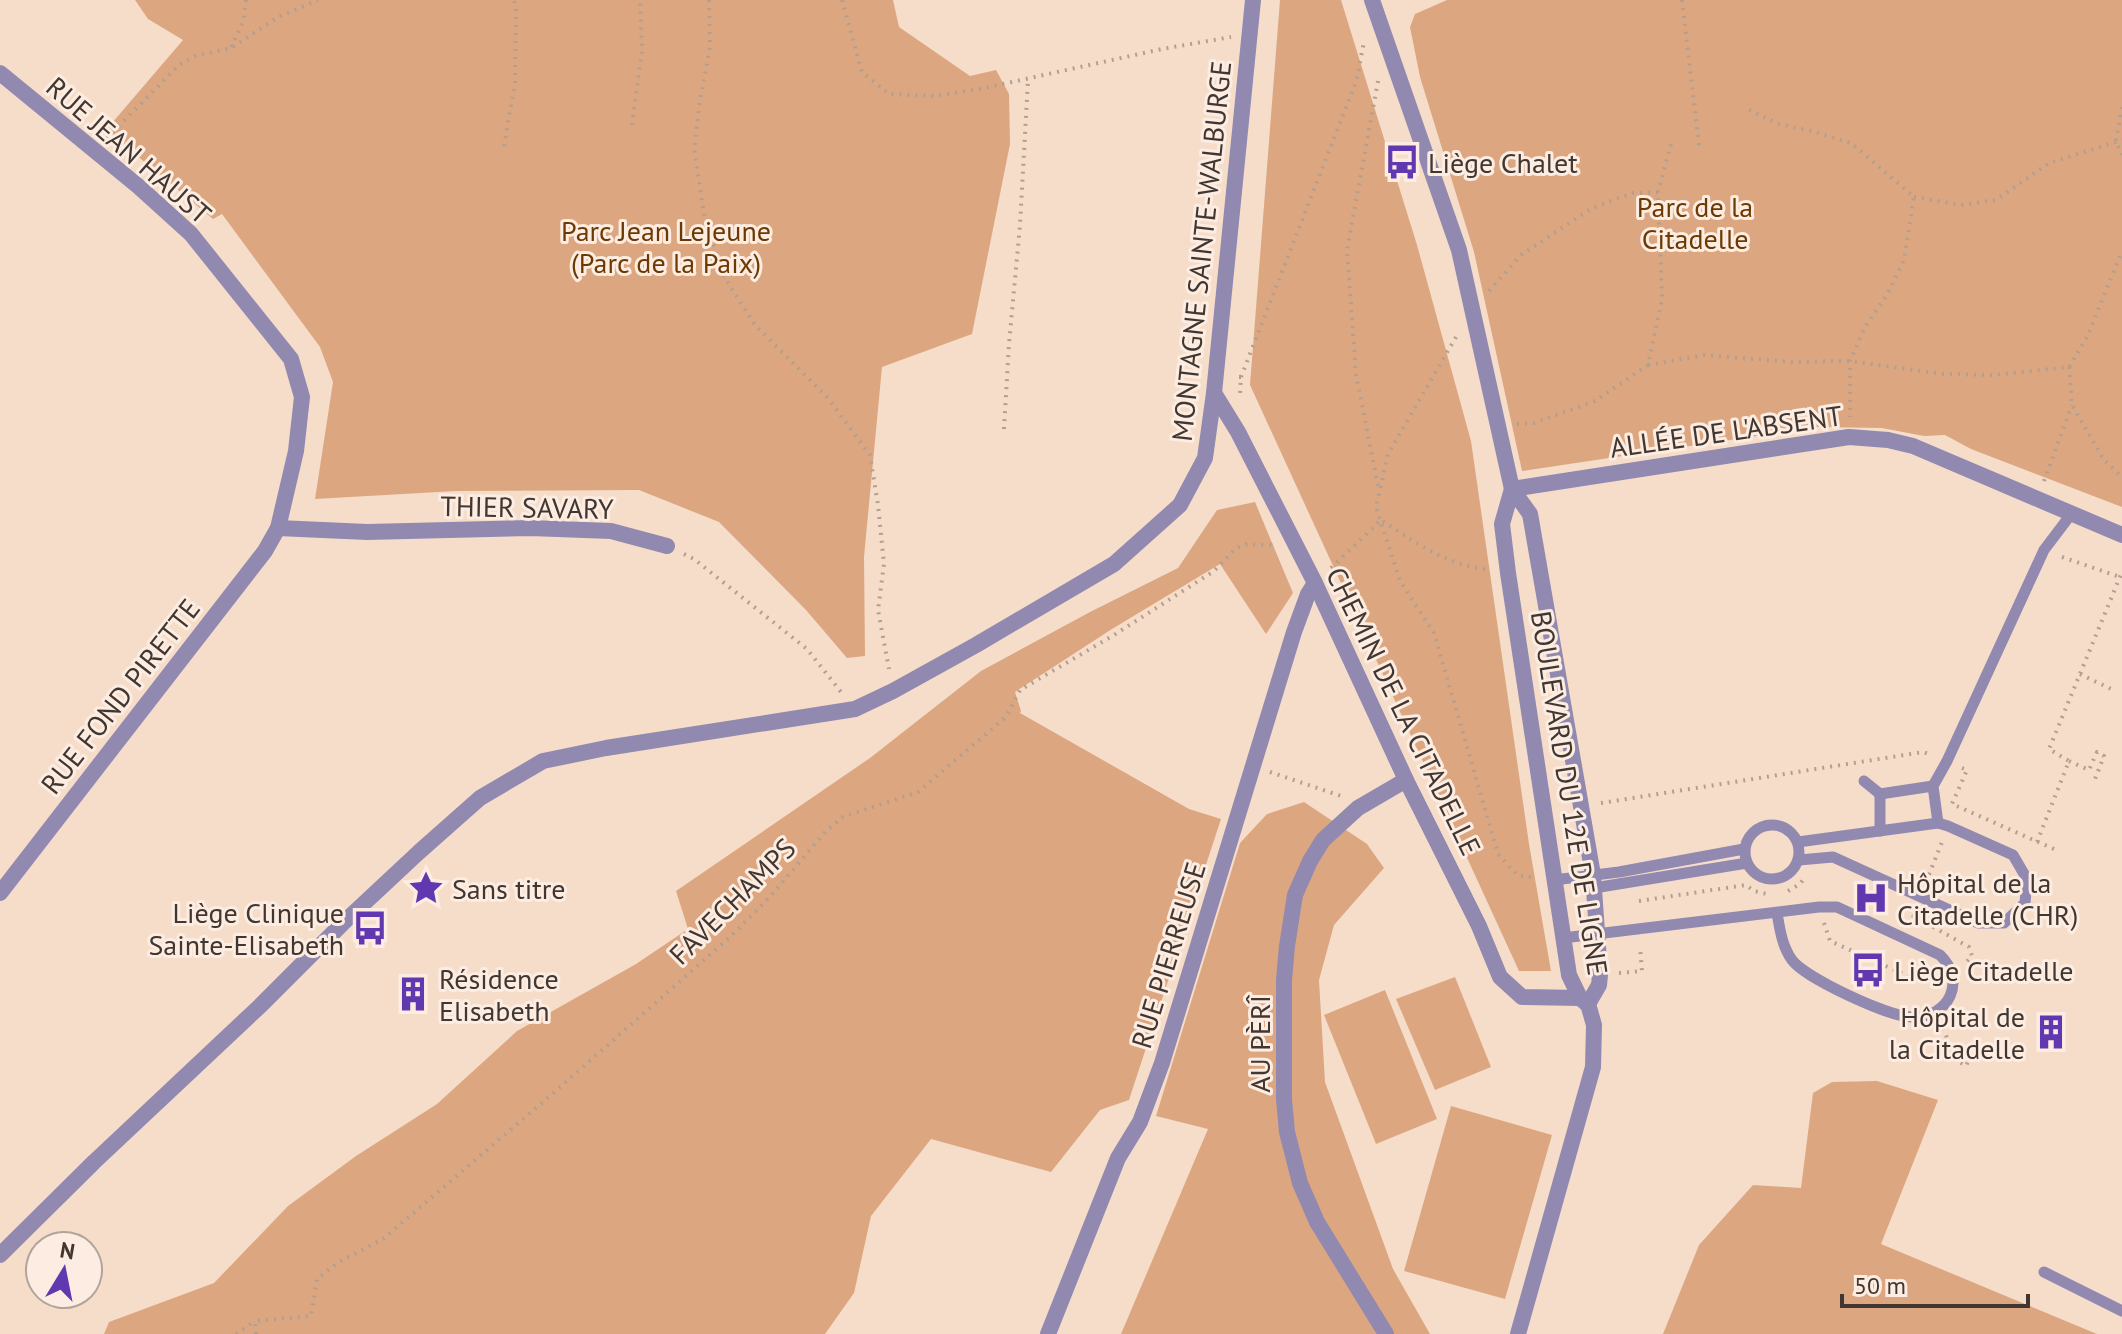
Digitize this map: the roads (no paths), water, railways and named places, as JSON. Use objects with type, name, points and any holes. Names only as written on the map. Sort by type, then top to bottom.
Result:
[{"type":"street","name":"MONTAGNE SAINTE-WALBURGE","points":[[0,1255],[343,923],[480,798],[543,761],[606,748],[855,709],[989,638],[1114,564],[1180,505],[1205,458],[1253,0]]},
{"type":"street","name":"BOULEVARD DU 12E DE LIGNE","points":[[1373,0],[1459,250],[1512,489],[1530,514],[1594,882],[1599,985],[1584,1001],[1569,975],[1508,573],[1502,524],[1512,489]]},
{"type":"street","name":"RUE JEAN HAUST","points":[[0,73],[138,186],[191,234],[291,359],[302,397],[301,416],[278,528]]},
{"type":"street","name":"CHEMIN DE LA CITADELLE","points":[[1214,393],[1238,432],[1315,583],[1406,780],[1473,913],[1500,977],[1522,997],[1584,1001]]},
{"type":"street","name":"ALLÉE DE L'ABSENT","points":[[1512,489],[1849,437],[1888,440],[1913,446],[2122,535]]},
{"type":"street","name":"THIER SAVARY","points":[[278,528],[367,532],[530,528],[611,531],[667,546]]},
{"type":"street","name":"RUE FOND PIRETTE","points":[[0,893],[265,551],[278,528]]},
{"type":"street","name":"RUE PIERREUSE","points":[[1048,1334],[1118,1158],[1140,1122],[1162,1063],[1294,632],[1315,583]]},
{"type":"street","name":"AU PÈRÎ","points":[[1386,1334],[1317,1222],[1300,1183],[1287,1132],[1284,1099],[1284,980],[1295,895],[1310,861],[1323,840],[1358,808],[1406,780]]},
{"type":"street","points":[[1518,1334],[1593,1067],[1594,1025],[1584,1001]]},
{"type":"lane","points":[[1943,825],[1933,786],[2044,550],[2072,513]]},
{"type":"lane","points":[[1864,781],[1880,794],[1933,786]]},
{"type":"lane","points":[[1880,794],[1880,831]]},
{"type":"lane","points":[[1766,825],[1779,825],[1787,829],[1798,842],[1799,860],[1784,877],[1763,878],[1753,872],[1747,863],[1744,849],[1748,838],[1766,825]]},
{"type":"lane","points":[[1798,842],[1943,825],[2013,855],[2027,879],[2025,903],[2004,923],[1978,923],[1833,857],[1799,860]]},
{"type":"lane","points":[[1594,882],[1619,872],[1744,849]]},
{"type":"lane","points":[[1554,880],[1594,882],[1747,863]]},
{"type":"lane","points":[[1563,938],[1819,907],[1837,907],[1940,955],[1948,962],[1953,979],[1948,1001],[1925,1016],[1900,1016],[1816,979],[1793,962],[1782,942],[1777,913]]},
{"type":"lane","points":[[2044,1272],[2122,1311]]},
{"type":"place","name":"Liège Chalet","points":[[1402,162]]},
{"type":"place","name":"Sans titre","points":[[426,888]]},
{"type":"place","name":"Hôpital de la Citadelle (CHR)","points":[[1871,898]]},
{"type":"place","name":"Liège Clinique Sainte-Elisabeth","points":[[370,928]]},
{"type":"place","name":"Liège Citadelle","points":[[1868,970]]},
{"type":"place","name":"Résidence Elisabeth","points":[[413,994]]},
{"type":"place","name":"Hôpital de la Citadelle","points":[[2051,1032]]},
{"type":"park label","name":"Parc de la Citadelle","points":[[1695,222]]},
{"type":"park label","name":"Parc Jean Lejeune (Parc de la Paix)","points":[[666,246]]}]
